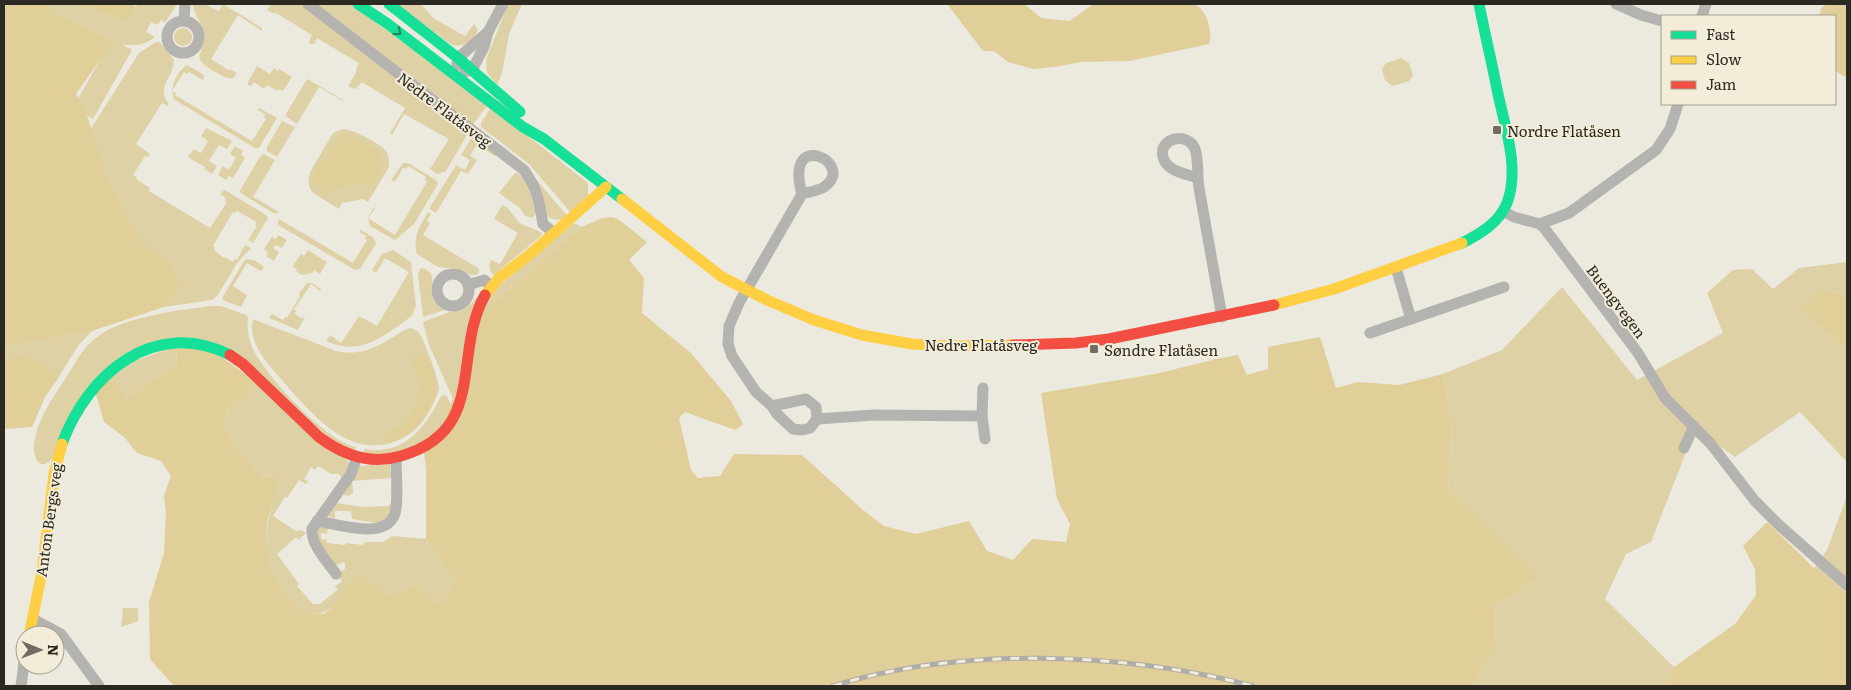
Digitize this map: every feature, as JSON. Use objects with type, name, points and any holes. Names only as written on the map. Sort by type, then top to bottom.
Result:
[{"type":"street","points":[[184,21],[185,4]]},
{"type":"street","name":"Nedre Flatåsveg","points":[[308,4],[524,170],[534,184],[539,199],[543,224],[554,233]]},
{"type":"street","name":"Nedre Flatåsveg","points":[[358,4],[388,24],[475,90],[528,119],[544,139],[722,277],[746,291],[808,319],[865,336],[919,345],[943,346],[1086,342],[1222,317],[1315,295],[1434,254],[1484,231],[1503,211],[1512,186],[1510,152],[1479,4]]},
{"type":"street","name":"Nedre Flatåsveg","points":[[389,4],[483,79],[506,107]]},
{"type":"street","points":[[488,32],[458,58],[455,75],[472,70],[484,47],[488,32],[503,4]]},
{"type":"street","points":[[1616,4],[1641,15],[1661,21]]},
{"type":"street","points":[[1503,211],[1514,217],[1540,224],[1569,213],[1656,150],[1670,129],[1678,105]]},
{"type":"street","points":[[1198,178],[1222,317]]},
{"type":"street","points":[[468,285],[484,280],[491,286],[606,187]]},
{"type":"street","points":[[772,406],[806,399],[816,407],[817,419],[810,428],[802,430],[793,429],[756,392],[732,356],[728,344],[729,326],[746,291],[802,194]]},
{"type":"street","name":"Buengvegen","points":[[1540,224],[1638,353],[1665,398],[1710,442],[1755,501],[1780,526],[1847,585]]},
{"type":"street","points":[[1396,268],[1412,319]]},
{"type":"street","name":"Anton Bergs veg","points":[[32,625],[42,572],[54,469],[64,432],[78,407],[90,391],[104,376],[123,361],[156,345],[185,341],[210,345],[232,356],[332,447],[357,457],[376,460],[396,458],[422,448],[435,439],[449,426],[459,409],[464,393],[473,327],[480,303],[491,286]]},
{"type":"street","points":[[1370,333],[1504,286]]},
{"type":"street","points":[[982,388],[982,416],[986,439]]},
{"type":"street","points":[[817,419],[874,415],[982,416]]},
{"type":"street","points":[[1684,448],[1694,426]]},
{"type":"street","points":[[336,574],[316,545],[312,529],[351,474],[357,457]]},
{"type":"street","points":[[317,521],[359,529],[373,529],[388,523],[394,516],[396,504],[396,458]]},
{"type":"street","points":[[33,619],[61,634],[99,686]]},
{"type":"shaded area","points":[[4,4],[47,4],[52,12],[113,41],[76,94],[87,116],[106,174],[140,241],[170,263],[179,282],[174,297],[164,307],[92,331],[4,347]]},
{"type":"shaded area","points":[[47,4],[78,4],[126,21],[138,4],[177,4],[165,23],[161,20],[157,25],[151,22],[146,32],[155,37],[139,45],[122,44],[132,50],[93,119],[73,108],[111,40],[52,12]]},
{"type":"shaded area","points":[[78,4],[133,4],[136,7],[126,21]]},
{"type":"shaded area","points":[[193,4],[204,4],[219,11],[223,4],[262,28],[262,31],[238,15],[211,59],[228,70],[237,73],[233,78],[228,78],[215,72],[201,62],[200,54],[204,33]]},
{"type":"shaded area","points":[[271,4],[300,4],[468,133],[446,171],[438,174],[430,169],[449,139],[404,114],[392,135],[390,133],[405,108],[362,82],[355,89],[348,86],[357,71],[359,63],[317,38],[314,44],[310,44],[309,41],[312,35],[276,13],[267,10]]},
{"type":"shaded area","points":[[316,4],[351,4],[488,105],[588,183],[588,195],[572,214],[529,164],[481,127],[481,123],[490,109],[487,106],[473,124]]},
{"type":"shaded area","points":[[396,4],[421,4],[433,18],[465,36],[474,24],[478,30],[474,38],[468,43],[452,45]]},
{"type":"shaded area","points":[[508,4],[522,4],[509,34],[502,73],[497,85],[487,73],[486,60]]},
{"type":"shaded area","points":[[947,4],[1024,4],[1041,18],[1070,21],[1093,4],[1190,4],[1199,7],[1204,12],[1209,26],[1210,40],[1209,44],[1129,61],[1080,62],[1033,69],[1008,62],[994,51],[983,51]]},
{"type":"shaded area","points":[[1828,4],[1847,4],[1847,78],[1836,72],[1836,15],[1819,15],[1822,7]]},
{"type":"shaded area","points":[[183,28],[189,31],[192,37],[189,43],[183,46],[177,43],[174,37],[177,31]]},
{"type":"shaded area","points":[[156,42],[160,43],[174,60],[164,87],[165,98],[169,104],[168,106],[162,103],[136,144],[150,154],[148,157],[145,156],[133,175],[150,188],[149,191],[210,228],[227,202],[225,201],[226,198],[220,194],[225,190],[268,218],[253,243],[248,240],[257,226],[255,225],[257,222],[237,211],[233,212],[213,246],[215,247],[214,250],[233,262],[235,259],[237,260],[245,245],[251,248],[238,262],[217,296],[212,300],[164,307],[174,297],[170,263],[140,242],[106,174],[90,130],[139,53]]},
{"type":"shaded area","points":[[1401,58],[1409,63],[1413,75],[1409,81],[1392,86],[1385,80],[1382,69],[1386,63]]},
{"type":"shaded area","points":[[187,65],[204,75],[203,80],[189,72],[187,74],[184,72],[172,90],[174,81]]},
{"type":"shaded area","points":[[257,66],[270,74],[274,68],[278,71],[279,69],[292,77],[283,91],[278,89],[277,91],[267,85],[264,89],[254,82],[251,86],[247,84]]},
{"type":"shaded area","points":[[307,79],[343,101],[319,87],[297,124],[287,117],[286,114]]},
{"type":"shaded area","points":[[172,91],[176,93],[175,95],[252,141],[266,119],[264,117],[265,114],[258,110],[259,108],[277,118],[259,148],[255,148],[175,100]]},
{"type":"shaded area","points":[[282,121],[295,127],[277,157],[267,151],[267,147]]},
{"type":"shaded area","points":[[206,128],[232,141],[227,149],[219,145],[209,161],[217,166],[212,174],[204,169],[205,167],[188,157],[194,149],[201,153],[208,141],[201,136]]},
{"type":"shaded area","points":[[343,129],[359,134],[383,148],[388,155],[389,167],[368,202],[363,199],[342,203],[339,209],[313,193],[309,181],[310,172],[333,133]]},
{"type":"shaded area","points":[[348,134],[375,149],[382,156],[381,173],[374,183],[345,185],[324,194],[313,180],[317,168],[340,135]]},
{"type":"shaded area","points":[[472,137],[497,155],[494,156],[477,144],[470,156],[477,160],[468,174],[461,171],[436,213],[429,209],[456,165],[465,170],[470,160],[461,155]]},
{"type":"shaded area","points":[[235,146],[243,151],[241,155],[245,158],[233,178],[229,176],[226,180],[218,175],[223,166],[229,170],[236,158],[230,154]]},
{"type":"shaded area","points":[[264,154],[275,160],[253,197],[279,212],[275,214],[239,192],[261,155]]},
{"type":"shaded area","points":[[403,163],[408,163],[436,180],[438,184],[414,224],[395,240],[370,226],[368,218],[395,235],[427,182],[425,180],[426,177],[408,166],[406,169],[403,168],[395,182],[391,180]]},
{"type":"shaded area","points":[[515,173],[518,173],[522,178],[530,192],[536,214],[532,218],[525,216],[520,208],[499,193]]},
{"type":"shaded area","points":[[535,178],[568,217],[557,220],[547,215]]},
{"type":"shaded area","points":[[502,205],[508,208],[519,223],[541,232],[542,235],[494,275],[490,268],[491,260],[500,264],[518,233],[494,219]]},
{"type":"shaded area","points":[[428,212],[431,214],[427,221],[430,223],[423,235],[478,268],[477,275],[471,275],[457,269],[438,267],[417,254],[416,237]]},
{"type":"shaded area","points":[[611,217],[618,219],[647,242],[629,260],[644,278],[642,313],[691,353],[731,401],[743,424],[735,430],[685,412],[679,418],[691,470],[698,478],[720,476],[734,454],[802,455],[863,510],[884,526],[916,534],[969,521],[987,551],[1013,560],[1032,539],[1066,542],[1070,524],[1057,499],[1041,393],[1155,374],[1238,355],[1247,375],[1268,369],[1268,347],[1320,337],[1336,388],[1358,382],[1399,385],[1443,374],[1452,423],[1448,489],[1539,577],[1494,607],[1496,644],[1473,686],[174,686],[150,659],[149,602],[164,553],[166,513],[164,496],[171,476],[161,461],[137,453],[124,437],[104,422],[95,391],[113,375],[126,398],[177,365],[176,346],[214,352],[255,381],[244,396],[227,411],[224,426],[238,449],[263,478],[275,474],[275,491],[267,525],[267,552],[274,576],[290,598],[304,613],[323,614],[329,610],[359,573],[387,595],[416,585],[439,606],[455,582],[426,539],[426,469],[424,452],[438,442],[482,313],[582,227],[602,218]]},
{"type":"shaded area","points":[[279,219],[353,263],[367,240],[365,239],[366,236],[359,232],[361,230],[374,238],[376,244],[360,269],[355,270],[280,226],[278,224]]},
{"type":"shaded area","points":[[574,223],[582,227],[482,313],[492,292]]},
{"type":"shaded area","points":[[278,235],[287,240],[282,248],[276,245],[273,248],[279,252],[274,261],[266,256],[268,252],[264,249],[272,237],[276,239]]},
{"type":"shaded area","points":[[308,250],[327,262],[320,274],[314,270],[312,273],[302,275],[293,266],[301,254],[304,256]]},
{"type":"shaded area","points":[[393,250],[411,262],[416,306],[412,316],[372,342],[351,347],[326,341],[330,335],[341,343],[359,316],[377,326],[409,272],[385,258],[376,273],[372,270],[382,254]]},
{"type":"shaded area","points":[[247,259],[254,260],[264,267],[261,271],[247,263],[233,286],[247,295],[241,307],[222,298]]},
{"type":"shaded area","points":[[1847,262],[1847,294],[1820,291],[1801,311],[1847,348],[1847,462],[1800,412],[1735,457],[1695,429],[1651,542],[1626,554],[1605,599],[1674,667],[1664,686],[1473,686],[1496,644],[1494,607],[1539,577],[1448,489],[1452,423],[1443,374],[1502,350],[1562,287],[1637,380],[1723,333],[1707,293],[1733,270],[1752,269],[1773,289],[1799,268]]},
{"type":"shaded area","points":[[422,268],[429,271],[432,276],[433,298],[445,310],[423,317],[418,275]]},
{"type":"shaded area","points":[[307,283],[312,283],[321,289],[320,291],[311,284],[294,309],[296,311],[295,314],[301,318],[305,317],[298,330],[269,318],[272,314],[283,320],[285,317],[287,318]]},
{"type":"shaded area","points":[[1820,291],[1847,294],[1847,348],[1801,311]]},
{"type":"shaded area","points":[[481,292],[469,325],[461,378],[455,402],[429,345],[423,322],[450,312],[462,310],[472,303]]},
{"type":"shaded area","points":[[221,306],[246,315],[248,317],[248,332],[252,347],[269,374],[297,405],[328,433],[356,447],[356,449],[342,448],[216,343],[120,358],[51,460],[43,464],[37,461],[34,453],[34,444],[41,420],[78,358],[92,341],[108,330],[136,319],[167,312]]},
{"type":"shaded area","points":[[253,319],[336,351],[352,353],[379,345],[411,328],[419,333],[422,338],[437,378],[439,388],[435,400],[424,419],[411,433],[391,443],[373,446],[355,442],[338,434],[322,423],[270,367],[260,352],[253,336]]},
{"type":"shaded area","points":[[92,331],[78,346],[57,380],[57,375],[18,356],[4,361],[4,347]]},
{"type":"shaded area","points":[[176,346],[177,365],[126,398],[113,375],[132,362]]},
{"type":"shaded area","points":[[416,354],[425,354],[435,379],[435,395],[418,424],[409,433],[390,442],[385,439],[385,433],[403,426],[415,408],[420,385],[412,361]]},
{"type":"shaded area","points":[[18,355],[34,360],[49,368],[57,375],[57,380],[45,397],[32,427],[4,429],[4,361]]},
{"type":"shaded area","points":[[255,381],[351,464],[342,479],[339,474],[331,474],[318,466],[315,470],[311,467],[304,479],[308,481],[306,484],[299,480],[273,516],[296,531],[301,530],[306,533],[299,540],[296,537],[277,554],[299,584],[297,586],[313,604],[320,604],[338,589],[335,586],[342,582],[339,576],[345,569],[345,563],[336,565],[318,543],[318,527],[328,526],[327,534],[321,533],[321,539],[327,540],[327,543],[345,545],[346,543],[362,545],[365,542],[382,542],[393,536],[426,539],[455,582],[439,606],[416,585],[387,595],[349,583],[336,603],[326,611],[313,614],[304,613],[277,582],[268,563],[266,548],[274,474],[263,478],[238,449],[224,426],[227,411],[244,396]]},
{"type":"shaded area","points":[[446,395],[451,405],[454,403],[443,424],[431,437],[414,447],[389,455],[362,454],[365,449],[379,450],[391,448],[412,437],[421,428],[441,396]]},
{"type":"shaded area","points":[[390,464],[391,478],[352,481],[353,493],[349,496],[344,495],[343,493],[358,466]]},
{"type":"shaded area","points":[[1847,496],[1847,593],[1814,568],[1827,550]]},
{"type":"shaded area","points":[[336,503],[363,507],[393,504],[388,519],[377,523],[352,519],[351,511],[335,511],[335,519],[329,517],[328,515]]},
{"type":"shaded area","points":[[1767,522],[1814,568],[1847,593],[1847,686],[1664,686],[1674,667],[1735,624],[1756,595],[1755,569],[1743,546]]},
{"type":"shaded area","points":[[123,608],[138,608],[138,621],[121,627]]},
{"type":"railway","points":[[833,686],[883,673],[935,664],[988,659],[1043,658],[1151,666],[1253,686]]},
{"type":"traffic: fast","points":[[358,4],[388,24],[523,127],[544,139],[622,199]]},
{"type":"traffic: fast","points":[[389,4],[458,58],[520,112]]},
{"type":"traffic: fast","points":[[1462,243],[1482,232],[1504,210],[1511,190],[1512,176],[1510,148],[1479,4]]},
{"type":"traffic: fast","points":[[62,444],[73,419],[88,395],[106,375],[127,359],[150,348],[176,343],[202,345],[230,355]]},
{"type":"traffic: slow","points":[[485,295],[499,278],[529,255],[606,187]]},
{"type":"traffic: slow","points":[[622,199],[722,277],[767,300],[814,320],[862,335],[912,344],[948,346],[1013,345]]},
{"type":"traffic: slow","points":[[1274,305],[1334,289],[1462,243]]},
{"type":"traffic: slow","points":[[31,625],[42,572],[54,474],[62,444]]},
{"type":"traffic: jam","points":[[230,355],[243,364],[319,437],[328,443],[358,457],[390,459],[428,444],[446,429],[457,410],[463,388],[475,318],[485,295]]},
{"type":"traffic: jam","points":[[1013,345],[1076,343],[1109,339],[1274,305]]},
{"type":"place","name":"Nordre Flatåsen","points":[[1497,130]]},
{"type":"place","name":"Søndre Flatåsen","points":[[1094,349]]}]
